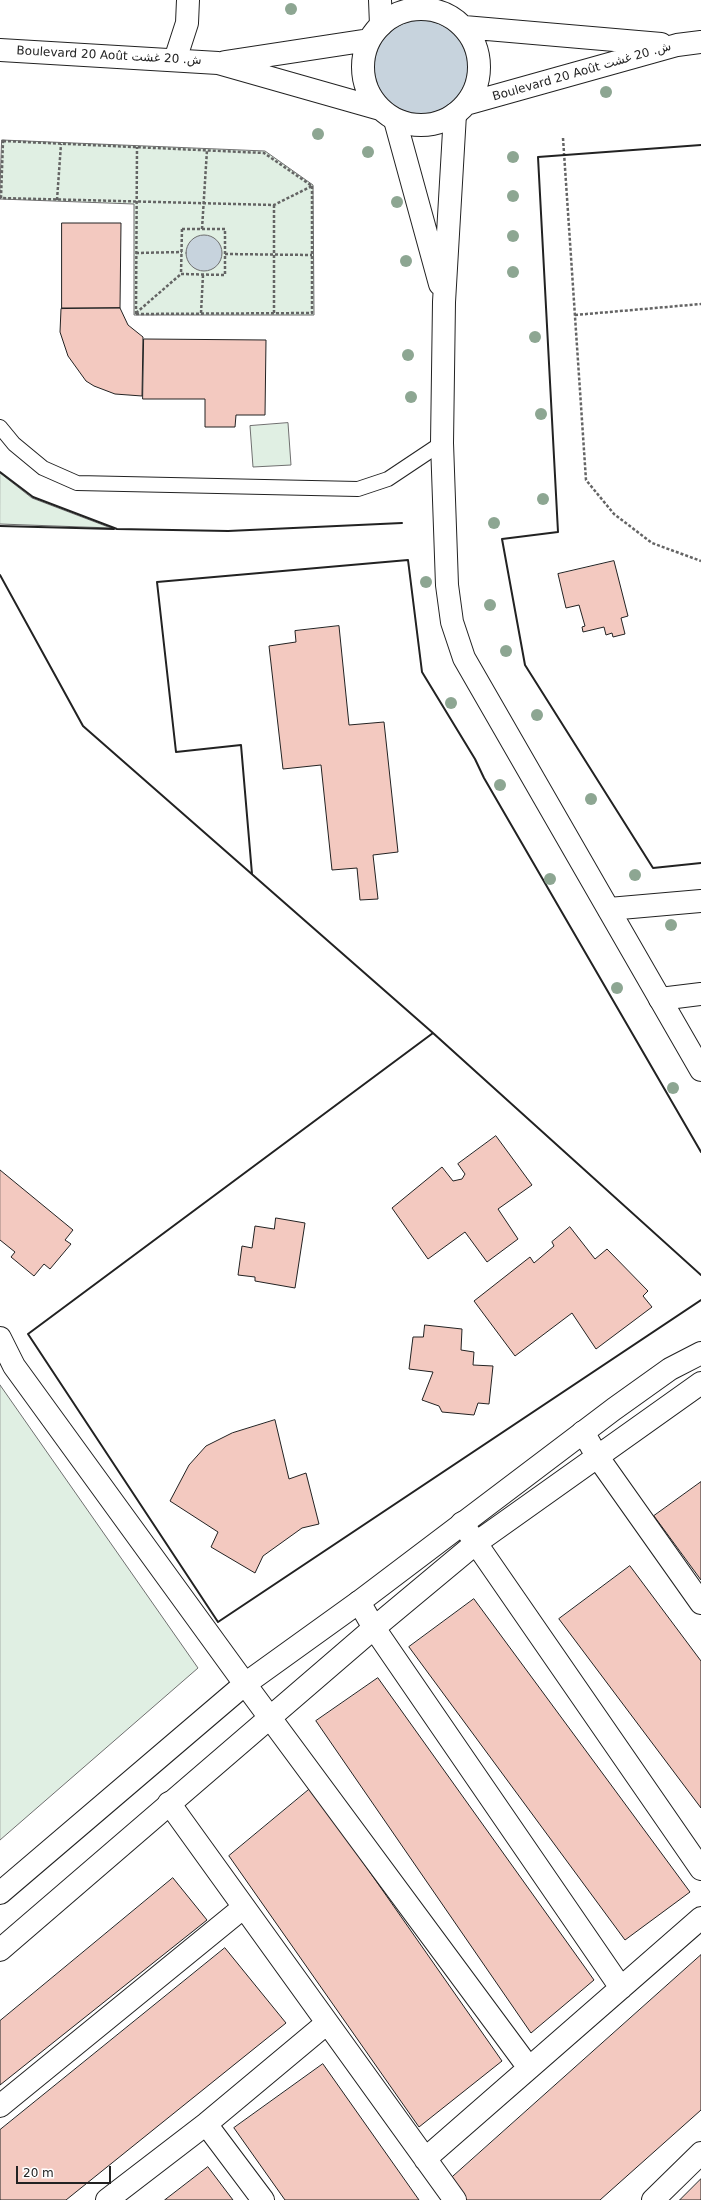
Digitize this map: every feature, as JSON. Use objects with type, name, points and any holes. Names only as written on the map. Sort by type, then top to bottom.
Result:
[{"type":"street","points":[[175,60],[187,23],[188,0]]},
{"type":"street","points":[[375,33],[380,0]]},
{"type":"street","points":[[423,9],[438,12],[452,18],[464,27],[471,37],[479,59],[477,83],[461,109],[441,122],[426,126],[410,124],[387,114],[371,98],[365,84],[362,69],[364,54],[375,33],[393,16],[408,11],[423,9]]},
{"type":"street","name":"Boulevard 20 Août ش. 20 غشت","points":[[464,27],[677,45]]},
{"type":"street","name":"Boulevard 20 Août ش. 20 غشت","points":[[218,63],[375,33]]},
{"type":"street","points":[[677,45],[701,42]]},
{"type":"street","name":"Boulevard 20 Août ش. 20 غشت","points":[[461,109],[677,45]]},
{"type":"street","name":"Boulevard 20 Août ش. 20 غشت","points":[[0,50],[218,63],[387,114]]},
{"type":"street","points":[[461,109],[444,302],[442,442],[447,585],[454,629],[464,658],[701,1070]]},
{"type":"street","points":[[387,114],[444,302]]},
{"type":"street","points":[[609,909],[701,900]]},
{"type":"street","points":[[660,999],[701,994]]},
{"type":"street","points":[[0,1338],[14,1366],[245,1684],[529,2068]]},
{"type":"street","points":[[0,1893],[245,1684],[359,1602],[583,1432],[670,1369],[701,1352]]},
{"type":"street","points":[[0,1950],[169,1803],[271,1719],[374,1628],[476,1542],[701,1383]]},
{"type":"street","points":[[583,1432],[598,1456],[701,1603]]},
{"type":"street","points":[[462,1523],[701,1869]]},
{"type":"street","points":[[359,1602],[374,1628],[620,1988]]},
{"type":"street","points":[[169,1803],[455,2200]]},
{"type":"street","points":[[0,2106],[244,1907]]},
{"type":"street","points":[[425,2158],[701,1918]]},
{"type":"street","points":[[107,2200],[206,2124],[327,2023]]},
{"type":"street","points":[[206,2124],[262,2200]]},
{"type":"street","points":[[653,2200],[701,2153]]},
{"type":"lane","points":[[0,427],[14,444],[44,468],[78,483],[358,489],[388,479],[442,442]]},
{"type":"path","points":[[563,138],[586,480],[614,514],[652,543],[701,561]]},
{"type":"path","points":[[3,141],[264,152],[312,186],[274,205],[1,198],[3,141]]},
{"type":"path","points":[[57,200],[61,144]]},
{"type":"path","points":[[136,314],[137,147]]},
{"type":"path","points":[[202,229],[207,150]]},
{"type":"path","points":[[136,314],[312,313],[312,186]]},
{"type":"path","points":[[274,205],[274,314]]},
{"type":"path","points":[[136,314],[181,274],[225,275],[225,229],[182,229],[181,274]]},
{"type":"path","points":[[136,253],[182,252]]},
{"type":"path","points":[[225,254],[312,255]]},
{"type":"path","points":[[202,313],[203,275]]},
{"type":"path","points":[[575,315],[701,304]]},
{"type":"green space","points":[[2,140],[265,151],[313,185],[314,315],[134,315],[134,204],[0,199]]},
{"type":"green space","points":[[288,423],[291,465],[253,467],[250,426]]},
{"type":"green space","points":[[0,473],[32,498],[111,528],[0,524]]},
{"type":"green space","points":[[0,1385],[198,1668],[0,1840]]},
{"type":"shaded area","points":[[412,20],[430,20],[439,23],[455,33],[465,49],[468,58],[468,76],[465,85],[455,101],[439,111],[430,114],[412,114],[403,111],[387,101],[377,85],[374,76],[374,58],[377,49],[387,33],[403,23]]},
{"type":"shaded area","points":[[204,235],[217,240],[222,253],[217,266],[204,271],[191,266],[186,253],[191,240]]},
{"type":"building","points":[[62,223],[121,223],[120,308],[62,308]]},
{"type":"building","points":[[120,308],[128,325],[143,337],[142,396],[115,394],[94,386],[86,381],[68,356],[60,332],[61,309]]},
{"type":"building","points":[[144,339],[266,340],[265,415],[236,415],[235,427],[205,427],[205,399],[143,399]]},
{"type":"building","points":[[614,561],[628,616],[621,618],[625,634],[613,637],[612,633],[606,635],[604,627],[583,632],[582,627],[585,626],[579,605],[566,608],[558,574]]},
{"type":"building","points":[[339,626],[349,725],[384,722],[398,852],[373,855],[378,899],[360,900],[357,868],[332,870],[321,765],[283,769],[269,646],[296,642],[295,631]]},
{"type":"building","points":[[496,1136],[532,1185],[498,1209],[518,1239],[487,1262],[465,1232],[428,1259],[392,1208],[442,1167],[453,1181],[462,1179],[465,1174],[458,1164]]},
{"type":"building","points":[[0,1170],[73,1230],[65,1240],[71,1244],[50,1269],[44,1264],[34,1276],[11,1257],[15,1252],[0,1240]]},
{"type":"building","points":[[276,1218],[305,1223],[295,1288],[255,1281],[255,1277],[238,1275],[242,1246],[252,1248],[255,1226],[274,1229]]},
{"type":"building","points":[[570,1227],[595,1259],[607,1249],[648,1291],[643,1296],[652,1307],[596,1349],[572,1313],[515,1356],[474,1301],[530,1257],[534,1263],[554,1246],[552,1242]]},
{"type":"building","points":[[425,1325],[462,1329],[461,1350],[474,1352],[473,1365],[493,1366],[489,1404],[478,1403],[474,1415],[442,1412],[439,1406],[422,1400],[433,1372],[409,1369],[413,1337],[423,1337]]},
{"type":"building","points":[[275,1420],[289,1479],[306,1473],[319,1524],[302,1528],[263,1556],[255,1573],[211,1547],[218,1532],[170,1501],[189,1465],[206,1446],[232,1433]]},
{"type":"building","points":[[701,1482],[701,1580],[654,1516]]},
{"type":"building","points":[[630,1566],[701,1661],[701,1808],[559,1619]]},
{"type":"building","points":[[474,1599],[690,1892],[625,1940],[409,1647]]},
{"type":"building","points":[[378,1678],[594,1980],[531,2033],[316,1721]]},
{"type":"building","points":[[311,1788],[502,2061],[419,2127],[229,1856]]},
{"type":"building","points":[[173,1878],[207,1920],[0,2085],[0,2021]]},
{"type":"building","points":[[225,1948],[286,2023],[66,2200],[0,2200],[0,2130]]},
{"type":"building","points":[[701,1955],[701,2110],[600,2200],[465,2200],[448,2181]]},
{"type":"building","points":[[323,2064],[419,2200],[285,2200],[234,2128]]},
{"type":"building","points":[[208,2167],[233,2200],[165,2200]]},
{"type":"building","points":[[701,2179],[701,2200],[680,2200]]},
{"type":"wall","points":[[701,145],[538,157],[558,532],[502,539],[525,665],[653,868],[701,863]]},
{"type":"wall","points":[[0,472],[33,497],[117,529],[228,531],[402,523]]},
{"type":"wall","points":[[0,526],[114,529]]},
{"type":"wall","points":[[252,874],[241,745],[176,752],[157,582],[408,560],[422,672],[475,759],[484,778],[701,1152]]},
{"type":"wall","points":[[0,575],[83,726],[433,1033]]},
{"type":"wall","points":[[701,1275],[433,1033],[28,1334],[218,1622],[701,1300]]}]
